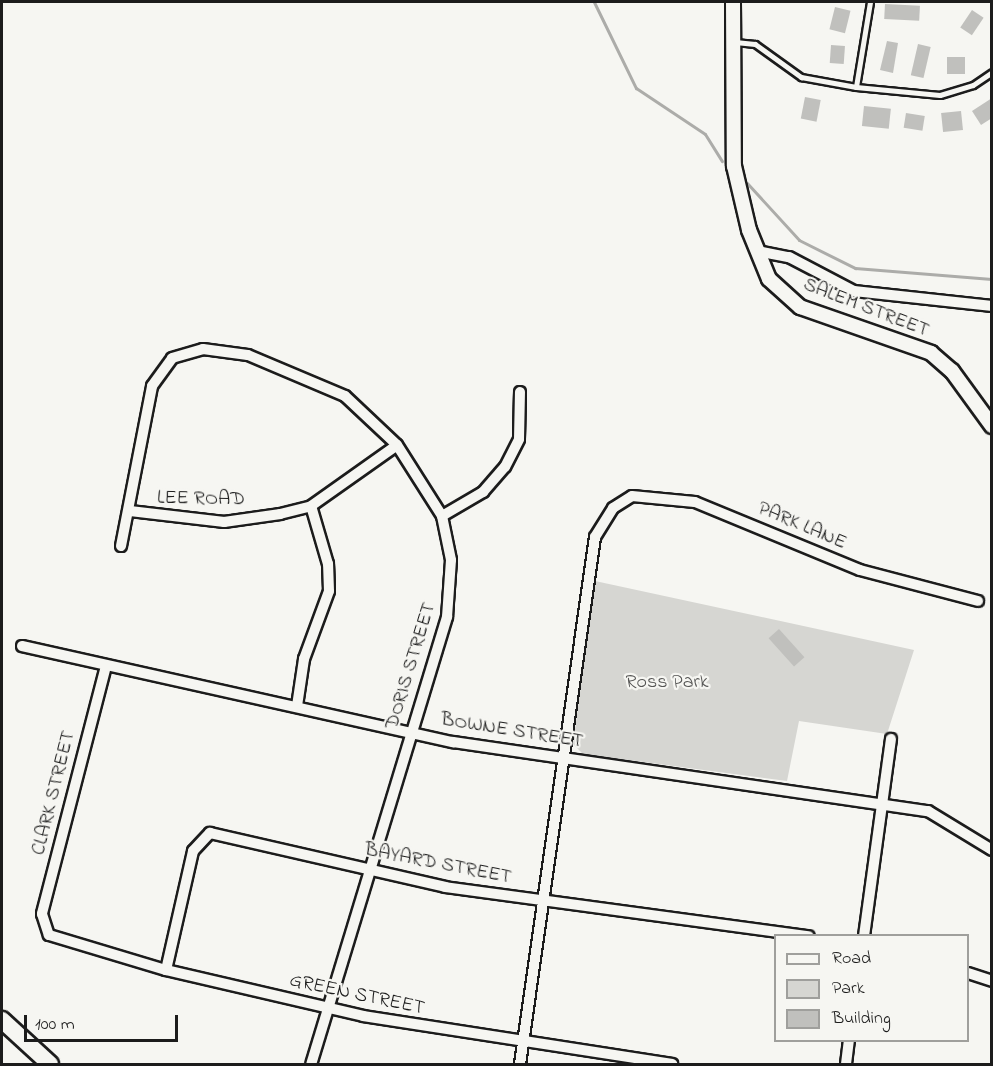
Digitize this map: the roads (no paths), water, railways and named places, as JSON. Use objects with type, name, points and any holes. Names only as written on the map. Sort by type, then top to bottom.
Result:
[{"type":"highway","points":[[2,1020],[50,1065]]},
{"type":"street","name":"SALEM STREET","points":[[733,2],[734,166],[757,251],[776,288],[800,307],[901,339],[944,363],[992,426]]},
{"type":"street","points":[[757,251],[789,257],[854,291],[992,306]]},
{"type":"street","name":"DORIS STREET","points":[[121,546],[150,392],[161,368],[180,354],[222,350],[288,369],[345,396],[397,445],[442,516],[451,598],[367,870],[311,1065]]},
{"type":"street","points":[[442,516],[483,492],[505,467],[519,439],[520,392]]},
{"type":"street","name":"LEE ROAD","points":[[129,511],[224,522],[311,506],[397,445]]},
{"type":"street","name":"PARK LANE","points":[[564,757],[595,537],[613,508],[632,496],[695,502],[860,570],[978,601]]},
{"type":"street","points":[[297,706],[304,659],[329,591],[328,564],[311,506]]},
{"type":"street","name":"BOWNE STREET","points":[[22,646],[409,732],[928,811],[992,850]]},
{"type":"street","name":"CLARK STREET","points":[[44,929],[42,914],[106,666]]},
{"type":"street","points":[[864,934],[891,739]]},
{"type":"street","points":[[520,1065],[564,757]]},
{"type":"street","name":"BAYARD STREET","points":[[166,970],[193,851],[203,835],[217,832],[367,870],[543,901],[794,934]]},
{"type":"street","name":"GREEN STREET","points":[[44,929],[68,944],[326,1008],[523,1044],[672,1065]]},
{"type":"street","points":[[969,973],[992,981]]},
{"type":"street","points":[[846,1065],[849,1042]]},
{"type":"lane","points":[[856,87],[870,2]]},
{"type":"lane","points":[[733,42],[755,44],[801,77],[856,87],[940,94],[973,85],[992,72]]},
{"type":"waterway","points":[[594,2],[636,88],[705,134],[722,161]]},
{"type":"waterway","points":[[747,183],[799,240],[855,268],[992,279]]},
{"type":"park label","name":"Ross Park","points":[[667,682]]}]
